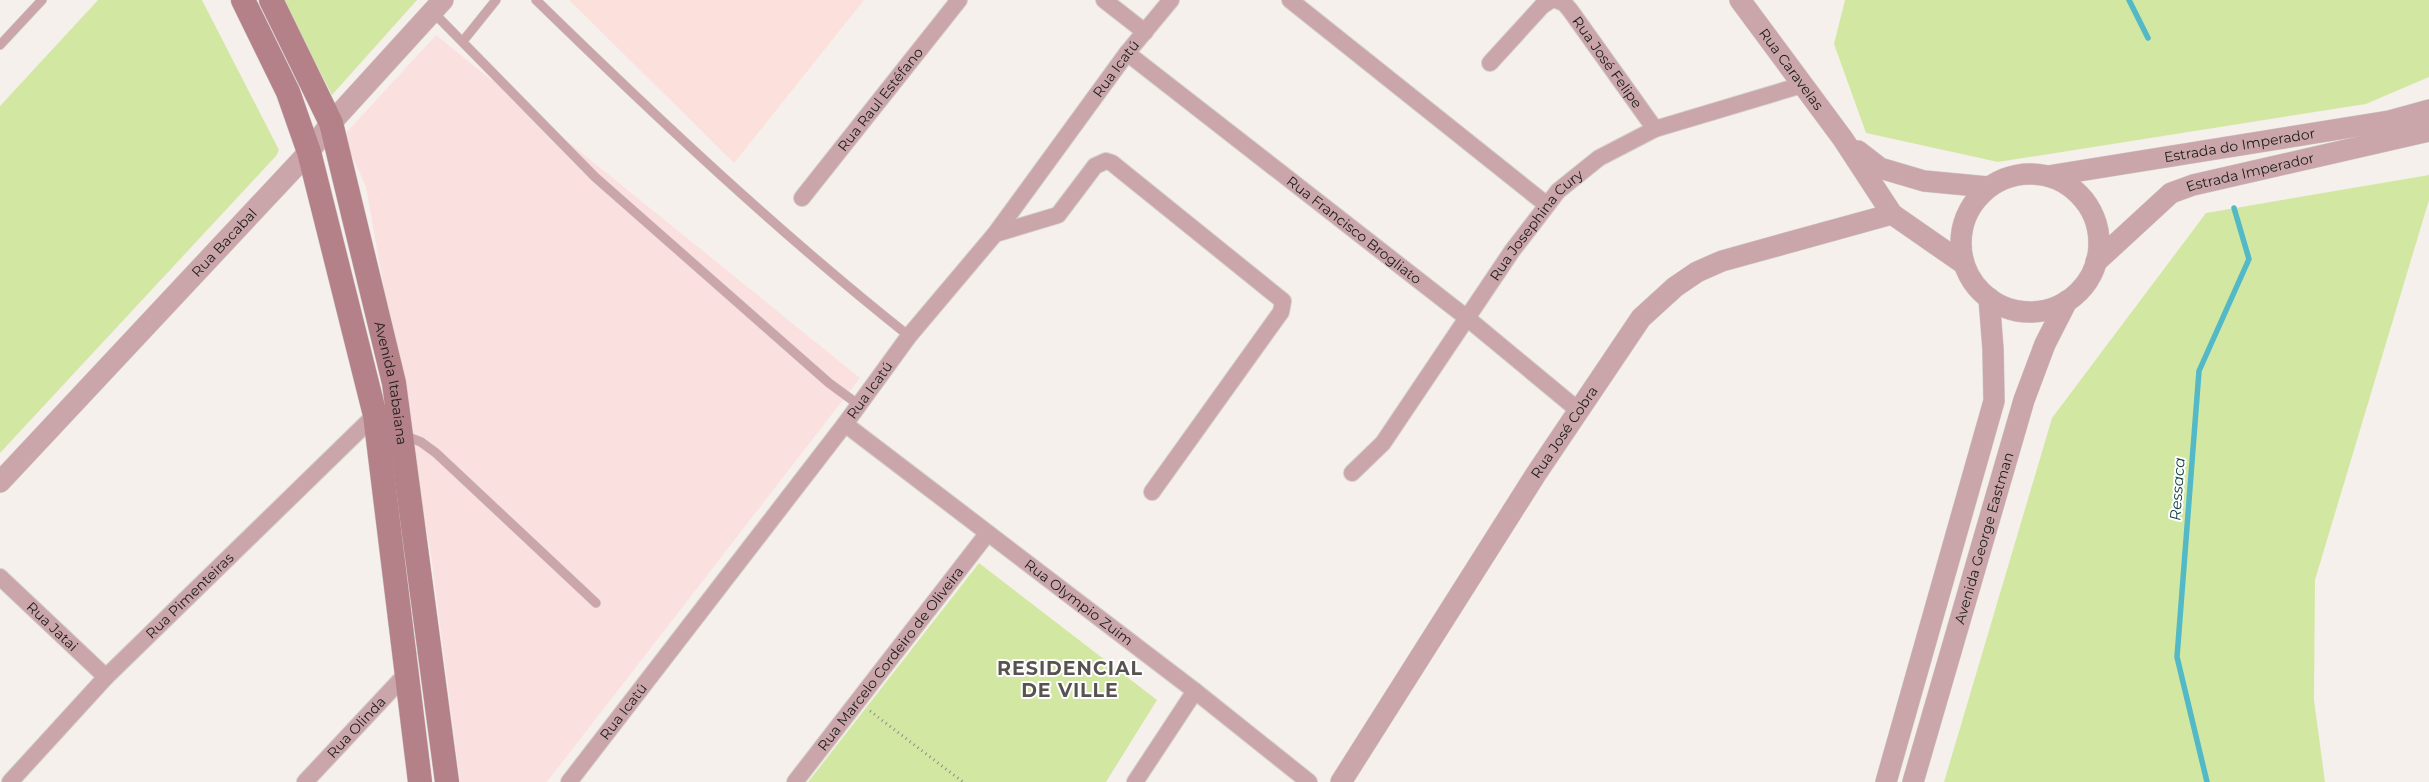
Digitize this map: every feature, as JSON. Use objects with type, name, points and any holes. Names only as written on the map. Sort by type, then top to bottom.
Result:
[{"type":"main road","name":"Avenida Itabaiana","points":[[243,0],[288,92],[309,152],[375,415],[420,782]]},
{"type":"main road","name":"Avenida Itabaiana","points":[[271,0],[331,123],[398,407],[447,782]]},
{"type":"street","name":"Rua Raul Estéfano","points":[[802,198],[959,0]]},
{"type":"street","points":[[1104,0],[1145,32]]},
{"type":"street","name":"Rua Icatú","points":[[569,782],[845,424],[909,336],[995,234],[1127,53],[1171,0]]},
{"type":"street","points":[[1290,0],[1547,205]]},
{"type":"street","points":[[1490,63],[1542,6],[1552,0]]},
{"type":"street","name":"Rua José Felipe","points":[[1556,0],[1564,3],[1570,10],[1655,129]]},
{"type":"street","name":"Rua Caravelas","points":[[1740,0],[1843,138]]},
{"type":"street","name":"Rua Bacabal","points":[[0,482],[309,152],[331,123],[437,6]]},
{"type":"street","name":"Rua Francisco Brogliato","points":[[1127,53],[1467,318],[1578,410]]},
{"type":"street","name":"Rua Josephina Cury","points":[[1352,473],[1384,443],[1512,251],[1558,191],[1599,158],[1655,129],[1802,85]]},
{"type":"street","name":"Estrada do Imperador","points":[[2048,176],[2389,121],[2429,110]]},
{"type":"street","name":"Estrada Imperador","points":[[2096,262],[2171,193],[2193,184],[2429,132]]},
{"type":"street","points":[[1843,138],[1880,168],[1924,182],[1988,187]]},
{"type":"street","points":[[1843,138],[1892,214],[1964,264]]},
{"type":"street","points":[[995,234],[1058,215],[1095,166],[1106,161],[1283,301],[1281,312],[1152,492]]},
{"type":"street","points":[[2020,175],[2048,176],[2068,185],[2084,200],[2095,219],[2099,241],[2096,262],[2090,277],[2080,290],[2067,301],[2048,309],[2028,312],[2007,308],[1988,298],[1974,283],[1964,264],[1960,243],[1964,222],[1973,203],[1988,187],[2007,178],[2020,175]]},
{"type":"street","name":"Rua José Cobra","points":[[1341,782],[1578,410],[1641,318],[1675,287],[1696,272],[1722,261],[1892,214]]},
{"type":"street","name":"Avenida George Eastman","points":[[1886,782],[1994,402],[1993,349],[1988,298]]},
{"type":"street","name":"Avenida George Eastman","points":[[1912,782],[2024,400],[2045,344],[2067,301]]},
{"type":"street","points":[[375,415],[398,407]]},
{"type":"street","name":"Rua Pimenteiras","points":[[10,782],[106,677],[375,415]]},
{"type":"street","name":"Rua Olympio Zuim","points":[[845,424],[1195,691],[1309,782]]},
{"type":"street","name":"Rua Marcelo Cordeiro de Oliveira","points":[[795,782],[987,534]]},
{"type":"street","name":"Rua Jatai","points":[[0,577],[106,677]]},
{"type":"street","name":"Rua Olinda","points":[[305,782],[407,673]]},
{"type":"street","points":[[1135,782],[1195,691]]},
{"type":"lane","points":[[0,46],[42,0]]},
{"type":"lane","points":[[463,41],[496,0]]},
{"type":"lane","points":[[536,0],[647,108],[778,227],[909,336]]},
{"type":"lane","points":[[437,6],[463,41],[596,177],[829,383],[859,405]]},
{"type":"lane","points":[[402,434],[421,442],[436,454],[596,603]]},
{"type":"path","points":[[856,701],[963,782]]},
{"type":"shaded area","points":[[569,0],[864,0],[734,163]]},
{"type":"shaded area","points":[[436,35],[860,378],[547,782],[460,782],[431,555],[366,187],[343,136]]},
{"type":"green space","points":[[98,0],[202,0],[279,150],[276,156],[0,453],[0,106]]},
{"type":"green space","points":[[283,0],[417,0],[332,95]]},
{"type":"green space","points":[[1845,0],[2429,0],[2429,77],[2366,104],[1998,162],[1866,133],[1834,44]]},
{"type":"green space","points":[[2429,175],[2429,200],[2315,580],[2314,700],[2325,782],[1944,782],[2052,418],[2206,213]]},
{"type":"green space","points":[[979,563],[1157,700],[1106,782],[808,782]]},
{"type":"waterway","name":"Ressaca","points":[[2129,0],[2148,38]]},
{"type":"waterway","name":"Ressaca","points":[[2207,782],[2177,657],[2199,371],[2249,259],[2234,208]]},
{"type":"district","name":"RESIDENCIAL DE VILLE","points":[[1070,679]]}]
